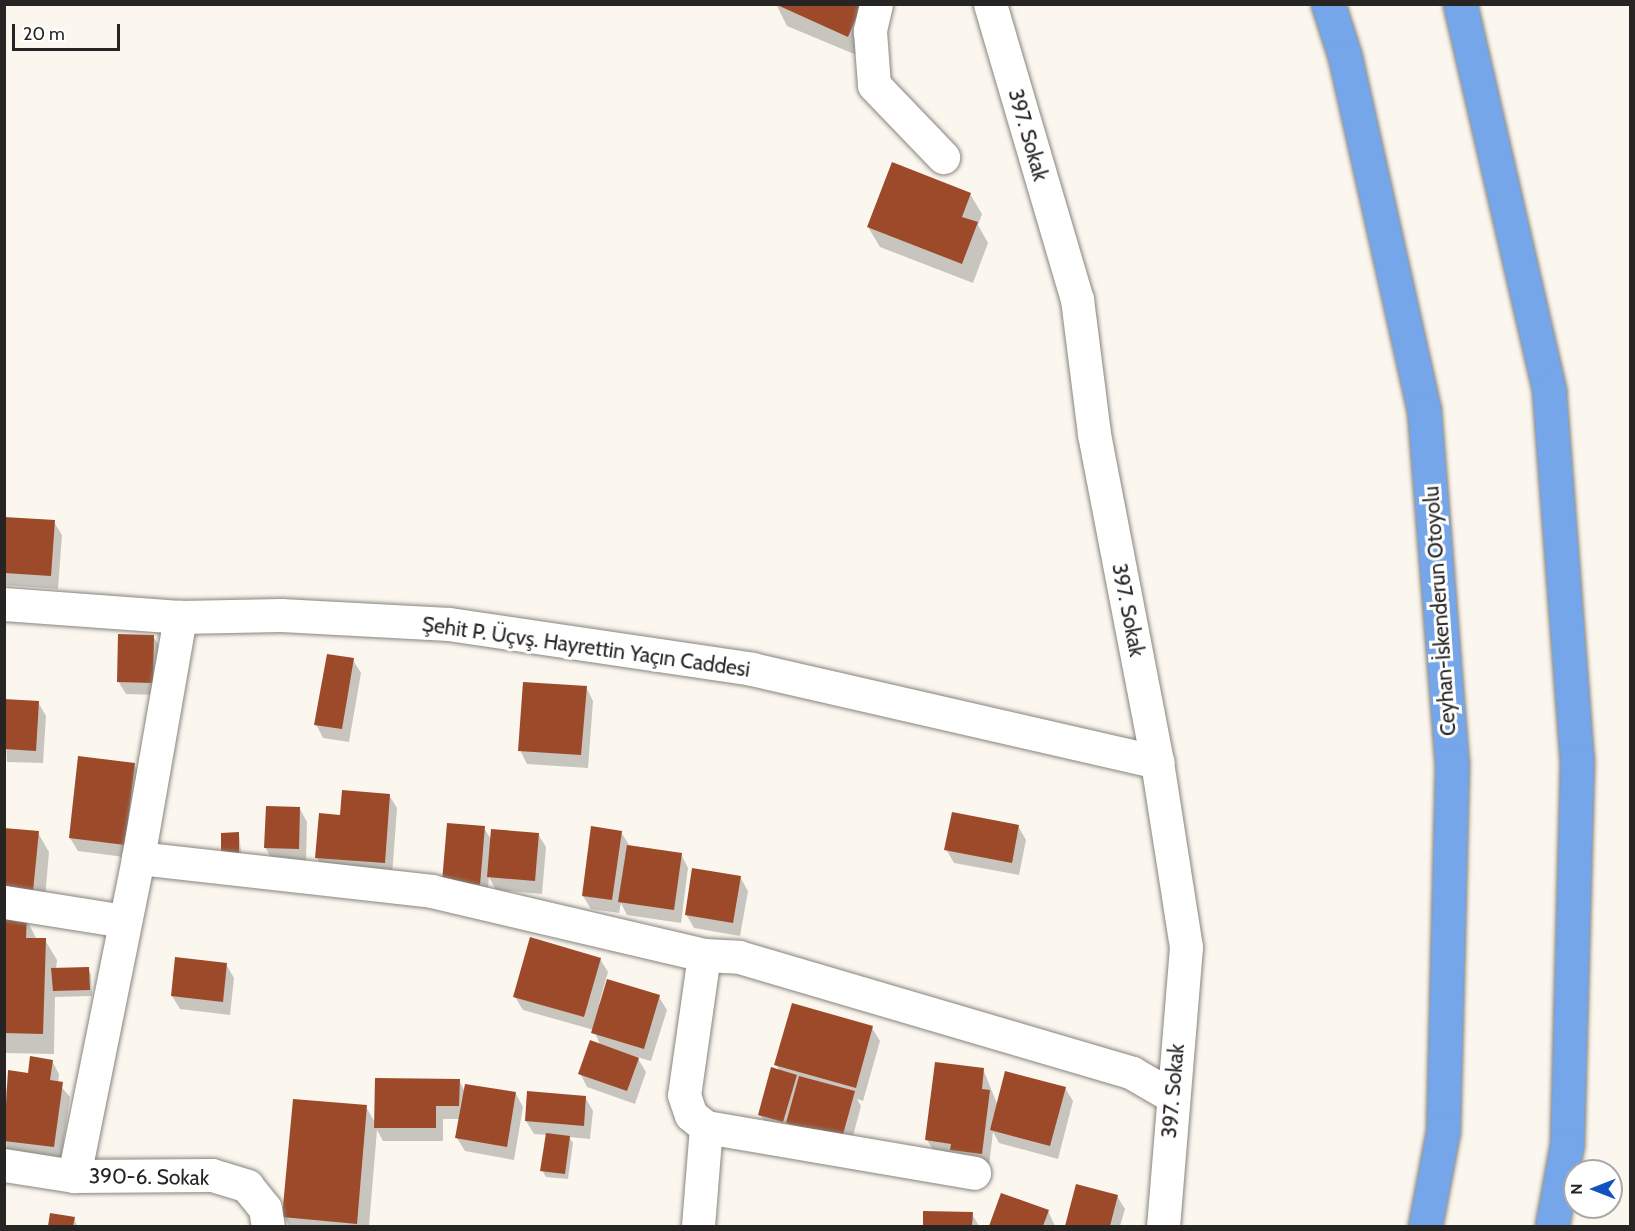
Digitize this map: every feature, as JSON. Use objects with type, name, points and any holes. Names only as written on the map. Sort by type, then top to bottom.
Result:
[{"type":"highway","name":"Ceyhan-İskenderun Otoyolu","points":[[1328,4],[1345,57],[1424,410],[1428,457],[1452,763],[1443,1131],[1425,1227]]},
{"type":"highway","points":[[1460,4],[1549,391],[1577,760],[1568,1144],[1552,1227]]},
{"type":"street","points":[[876,4],[870,31],[874,85],[943,157]]},
{"type":"street","name":"397. Sokak","points":[[990,4],[1077,299],[1094,434],[1158,762],[1186,947],[1163,1227]]},
{"type":"street","name":"Şehit P. Üçvş. Hayrettin Yaçın Caddesi","points":[[4,604],[180,617],[281,615],[461,626],[752,669],[1158,762]]},
{"type":"street","points":[[74,1176],[138,858],[180,617]]},
{"type":"street","points":[[138,858],[432,891],[704,955],[739,957],[1132,1073],[1172,1096]]},
{"type":"street","points":[[4,902],[124,921]]},
{"type":"street","points":[[704,955],[684,1095],[691,1115],[706,1127],[974,1173]]},
{"type":"street","points":[[698,1227],[706,1127]]},
{"type":"street","name":"390-6. Sokak","points":[[4,1165],[74,1176],[212,1175],[247,1186],[265,1208],[268,1227]]},
{"type":"building","points":[[775,4],[862,4],[848,37]]},
{"type":"building","points":[[892,162],[971,193],[962,217],[978,222],[962,264],[867,227]]},
{"type":"building","points":[[4,517],[55,520],[51,576],[4,573]]},
{"type":"building","points":[[118,634],[154,635],[153,683],[117,682]]},
{"type":"building","points":[[327,654],[354,658],[342,729],[314,725]]},
{"type":"building","points":[[523,682],[587,686],[581,755],[518,751]]},
{"type":"building","points":[[4,699],[39,701],[36,751],[4,749]]},
{"type":"building","points":[[78,756],[135,763],[125,845],[69,838]]},
{"type":"building","points":[[342,790],[390,794],[385,863],[315,858],[319,813],[340,815]]},
{"type":"building","points":[[266,806],[300,807],[299,849],[264,848]]},
{"type":"building","points":[[952,812],[1019,825],[1012,863],[944,850]]},
{"type":"building","points":[[447,823],[485,826],[480,885],[442,882]]},
{"type":"building","points":[[591,826],[622,831],[612,900],[582,896]]},
{"type":"building","points":[[4,828],[39,831],[33,891],[4,888]]},
{"type":"building","points":[[491,829],[539,833],[535,881],[487,877]]},
{"type":"building","points":[[239,832],[239,855],[221,855],[221,833]]},
{"type":"building","points":[[627,845],[682,853],[674,910],[618,902]]},
{"type":"building","points":[[692,868],[741,876],[733,923],[685,915]]},
{"type":"building","points":[[4,916],[27,916],[26,938],[46,938],[43,1034],[4,1033]]},
{"type":"building","points":[[530,937],[601,958],[584,1017],[513,997]]},
{"type":"building","points":[[175,957],[227,963],[223,1002],[171,996]]},
{"type":"building","points":[[89,967],[90,990],[53,991],[51,968]]},
{"type":"building","points":[[607,979],[660,995],[644,1049],[591,1033]]},
{"type":"building","points":[[792,1003],[873,1026],[856,1088],[774,1065]]},
{"type":"building","points":[[590,1040],[639,1058],[627,1091],[578,1074]]},
{"type":"building","points":[[30,1056],[53,1060],[50,1080],[63,1082],[54,1147],[4,1141],[8,1070],[28,1073]]},
{"type":"building","points":[[935,1062],[984,1068],[982,1089],[990,1090],[982,1154],[950,1150],[951,1144],[925,1140]]},
{"type":"building","points":[[771,1067],[797,1075],[783,1122],[758,1115]]},
{"type":"building","points":[[1005,1071],[1066,1087],[1050,1146],[990,1130]]},
{"type":"building","points":[[799,1076],[855,1091],[842,1138],[786,1123]]},
{"type":"building","points":[[375,1078],[460,1079],[459,1106],[436,1106],[436,1128],[374,1128]]},
{"type":"building","points":[[465,1084],[516,1092],[507,1147],[455,1138]]},
{"type":"building","points":[[527,1091],[586,1096],[584,1126],[525,1121]]},
{"type":"building","points":[[293,1099],[367,1105],[357,1224],[282,1217]]},
{"type":"building","points":[[546,1133],[570,1136],[565,1174],[540,1171]]},
{"type":"building","points":[[1076,1184],[1118,1195],[1110,1226],[1065,1226]]},
{"type":"building","points":[[1001,1193],[1049,1210],[1043,1226],[989,1226]]},
{"type":"building","points":[[923,1211],[973,1212],[972,1226],[923,1226]]},
{"type":"building","points":[[50,1213],[75,1217],[73,1226],[48,1226]]}]
